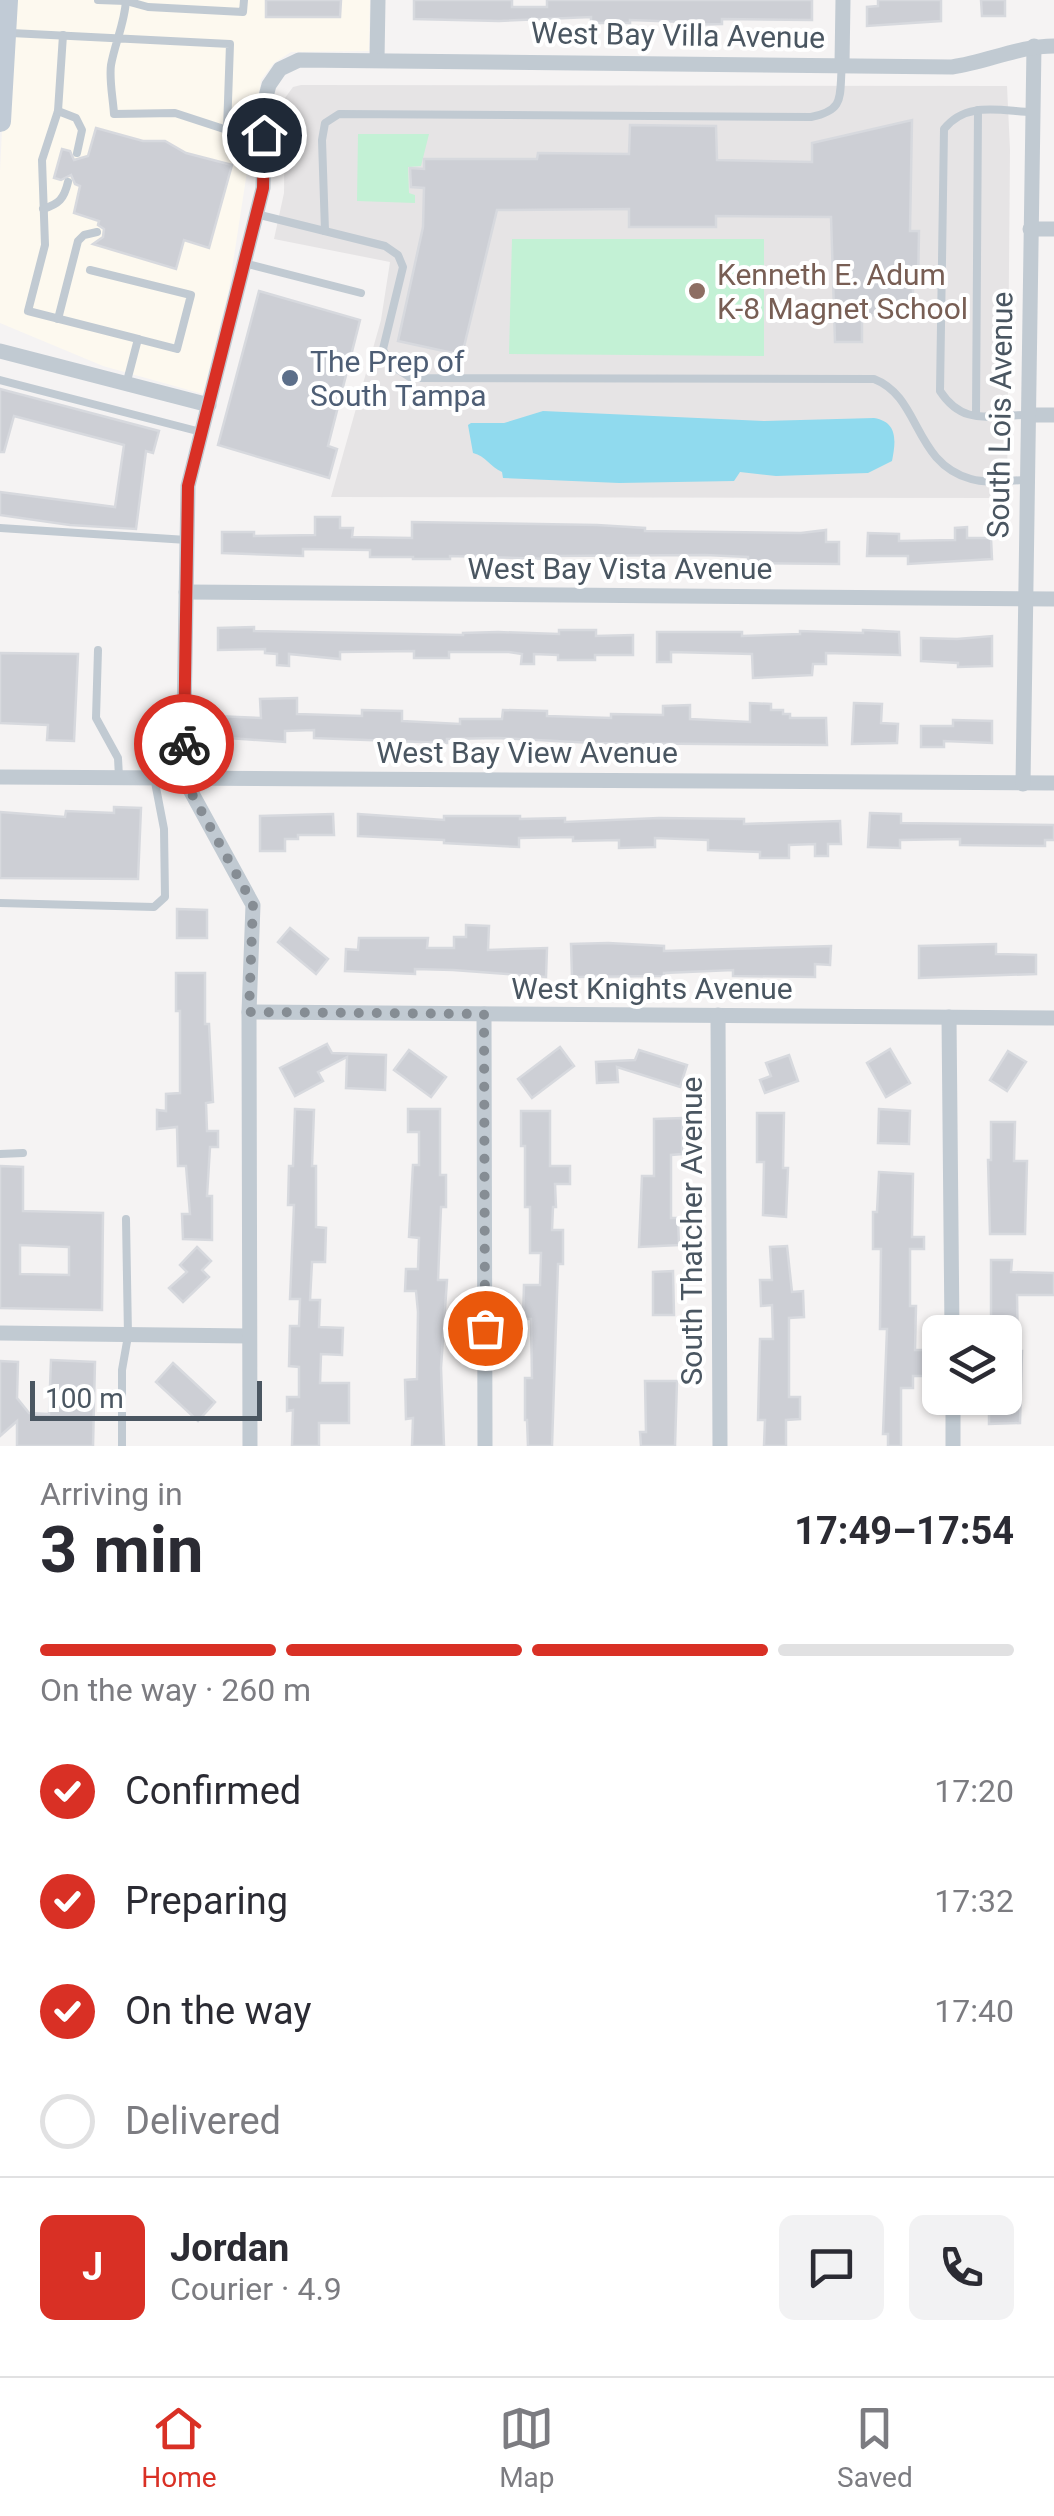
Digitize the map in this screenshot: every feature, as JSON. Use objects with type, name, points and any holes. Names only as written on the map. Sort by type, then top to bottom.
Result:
[{"type":"main road","points":[[0,120],[5,18]]},
{"type":"street","points":[[378,0],[378,60]]},
{"type":"street","points":[[842,64],[843,0]]},
{"type":"street","name":"West Bay Villa Avenue","points":[[256,214],[263,188],[265,100],[269,85],[280,69],[299,60],[952,66],[978,63],[1034,46],[1054,46]]},
{"type":"street","name":"South Lois Avenue","points":[[1023,784],[1034,46]]},
{"type":"street","points":[[250,1446],[249,1012],[253,904],[183,778],[188,486],[256,214]]},
{"type":"street","points":[[1030,229],[1054,229]]},
{"type":"street","points":[[0,351],[209,405]]},
{"type":"street","points":[[1028,414],[1054,415]]},
{"type":"street","name":"West Bay Vista Avenue","points":[[186,592],[1054,599]]},
{"type":"street","name":"West Bay View Avenue","points":[[0,778],[1054,783]]},
{"type":"street","name":"West Knights Avenue","points":[[249,1012],[1054,1018]]},
{"type":"street","points":[[484,1014],[485,1446]]},
{"type":"street","name":"South Thatcher Avenue","points":[[718,1016],[720,1446]]},
{"type":"street","points":[[949,1017],[952,1315]]},
{"type":"street","points":[[0,1333],[249,1336]]},
{"type":"street","points":[[953,1415],[954,1446]]},
{"type":"lane","points":[[98,0],[243,12],[244,0]]},
{"type":"lane","points":[[5,18],[63,35],[117,37],[230,44],[228,130],[176,113],[114,114],[110,71],[117,37],[126,0]]},
{"type":"lane","points":[[63,35],[58,111],[42,160],[44,245],[28,311],[177,349],[191,296],[90,270]]},
{"type":"lane","points":[[324,231],[322,140],[325,123],[339,114],[811,117],[832,113],[838,106],[842,64]]},
{"type":"lane","points":[[1028,414],[964,416],[950,406],[940,391],[944,129],[954,116],[978,110],[1032,112]]},
{"type":"lane","points":[[976,416],[978,110]]},
{"type":"lane","points":[[58,111],[76,118],[82,130],[76,153]]},
{"type":"lane","points":[[43,209],[58,204],[68,182]]},
{"type":"lane","points":[[256,214],[384,246],[398,254],[403,267],[384,348],[389,364],[411,378],[874,380],[888,384],[898,395],[926,448],[943,467],[973,480],[1027,480]]},
{"type":"lane","points":[[58,319],[78,241],[96,232]]},
{"type":"lane","points":[[244,262],[361,293]]},
{"type":"lane","points":[[127,381],[138,339]]},
{"type":"lane","points":[[0,380],[202,432]]},
{"type":"lane","points":[[0,528],[187,540]]},
{"type":"lane","points":[[98,650],[96,718],[118,758],[119,778]]},
{"type":"lane","points":[[0,904],[154,907],[165,897],[164,830],[154,778]]},
{"type":"lane","points":[[0,1154],[23,1153]]},
{"type":"lane","points":[[122,1446],[122,1370],[128,1336],[126,1219]]},
{"type":"shaded area","points":[[8,0],[370,0],[369,51],[291,52],[274,63],[261,80],[229,289],[203,394],[103,366],[0,323],[0,172]]},
{"type":"shaded area","name":"Kenneth E. Adum K-8 Magnet School","points":[[1007,86],[1007,498],[331,497],[381,320],[390,262],[274,239],[284,193],[285,98],[293,87]]},
{"type":"green space","points":[[358,134],[429,134],[421,166],[408,167],[409,193],[415,195],[415,203],[357,201]]},
{"type":"green space","points":[[512,239],[764,239],[764,356],[509,354]]},
{"type":"water","points":[[543,411],[764,421],[874,418],[891,428],[894,446],[892,461],[868,473],[776,476],[740,472],[734,481],[619,483],[503,478],[502,472],[473,453],[468,425],[471,423],[504,423]]},
{"type":"building","points":[[266,0],[341,0],[340,17],[266,17]]},
{"type":"building","points":[[414,0],[512,0],[512,7],[547,7],[547,0],[812,0],[812,20],[722,19],[722,24],[685,25],[630,20],[591,23],[591,17],[414,19]]},
{"type":"building","points":[[878,0],[941,0],[941,21],[867,26],[867,7],[878,6]]},
{"type":"building","points":[[981,0],[1005,0],[1005,16],[982,16]]},
{"type":"building","points":[[912,120],[910,231],[919,231],[918,286],[913,286],[913,307],[878,308],[878,315],[862,316],[862,342],[835,342],[831,217],[716,216],[716,227],[629,227],[629,209],[497,210],[462,355],[398,341],[423,227],[424,188],[411,187],[410,168],[424,169],[424,159],[537,159],[538,153],[629,154],[630,125],[716,126],[717,160],[812,162],[812,143]]},
{"type":"building","points":[[96,128],[143,141],[165,141],[186,153],[232,165],[209,248],[184,240],[176,269],[93,244],[103,237],[104,229],[99,221],[74,213],[80,186],[71,175],[61,180],[54,178],[62,149],[70,151],[74,160],[88,156]]},
{"type":"building","name":"The Prep of South Tampa","points":[[259,291],[360,320],[328,446],[337,449],[329,478],[218,445]]},
{"type":"building","points":[[0,389],[159,431],[153,453],[146,451],[136,529],[0,515],[0,492],[115,507],[124,445],[14,416],[4,452],[0,452]]},
{"type":"building","points":[[315,517],[340,517],[340,528],[353,528],[352,537],[412,538],[412,522],[597,525],[645,531],[826,530],[826,542],[839,542],[839,564],[748,563],[748,557],[705,555],[413,559],[370,557],[370,550],[303,549],[303,556],[222,553],[222,532],[315,535]]},
{"type":"building","points":[[967,527],[967,538],[991,538],[992,559],[908,564],[908,556],[867,556],[868,533],[899,534],[899,541],[955,540],[955,528]]},
{"type":"building","points":[[254,627],[254,631],[463,635],[596,630],[596,636],[633,635],[633,655],[558,660],[558,655],[534,654],[534,664],[521,664],[522,654],[509,652],[449,652],[449,658],[414,658],[414,651],[340,652],[340,659],[289,654],[289,666],[277,665],[277,654],[265,653],[265,649],[218,650],[218,628]]},
{"type":"building","points":[[657,632],[742,632],[742,636],[899,632],[900,655],[826,653],[826,664],[813,664],[812,675],[753,678],[752,654],[671,652],[671,662],[657,662]]},
{"type":"building","points":[[992,636],[992,666],[958,667],[958,663],[921,661],[921,638]]},
{"type":"building","points":[[0,653],[78,654],[74,741],[47,740],[48,725],[0,723]]},
{"type":"building","points":[[297,698],[297,714],[362,716],[362,710],[402,711],[402,721],[460,724],[460,719],[502,719],[503,710],[611,718],[611,714],[663,715],[663,706],[690,705],[690,719],[750,722],[750,703],[771,704],[771,710],[783,710],[790,718],[826,718],[827,745],[498,738],[447,739],[447,743],[314,738],[314,730],[285,731],[285,742],[215,737],[216,716],[261,718],[260,699]]},
{"type":"building","points":[[854,703],[882,704],[881,723],[898,724],[897,743],[852,744]]},
{"type":"building","points":[[953,720],[992,721],[992,743],[944,741],[944,747],[921,747],[921,726],[953,726]]},
{"type":"building","points":[[114,807],[141,808],[138,879],[0,878],[0,812],[65,817],[66,811],[114,813]]},
{"type":"building","points":[[870,813],[901,814],[901,823],[1054,825],[1054,840],[1045,840],[1045,846],[960,845],[960,839],[900,840],[900,848],[868,847]]},
{"type":"building","points":[[333,814],[334,835],[298,835],[298,839],[285,839],[285,851],[260,851],[260,816]]},
{"type":"building","points":[[358,814],[444,820],[444,816],[520,816],[565,818],[565,822],[659,818],[744,819],[744,824],[840,821],[841,844],[828,844],[828,856],[815,856],[815,844],[789,845],[789,858],[760,858],[760,852],[708,850],[708,840],[655,838],[655,847],[619,848],[619,840],[573,841],[573,837],[519,838],[519,847],[444,843],[358,836]]},
{"type":"building","points":[[177,909],[207,910],[207,938],[177,938]]},
{"type":"building","points":[[466,925],[489,926],[488,950],[547,948],[546,977],[453,970],[415,969],[415,974],[345,971],[346,949],[358,950],[359,938],[428,938],[427,948],[454,948],[454,937],[466,937]]},
{"type":"building","points":[[290,928],[328,959],[316,974],[278,942]]},
{"type":"building","points":[[571,944],[664,946],[664,951],[831,946],[830,965],[815,964],[815,977],[733,976],[733,970],[572,977]]},
{"type":"building","points":[[996,944],[996,954],[1036,955],[1036,974],[919,978],[919,946]]},
{"type":"building","points":[[176,973],[205,973],[205,1024],[209,1024],[213,1102],[206,1103],[207,1131],[218,1131],[218,1147],[210,1147],[207,1196],[212,1196],[212,1240],[183,1239],[182,1214],[190,1214],[186,1166],[178,1166],[177,1127],[157,1129],[157,1110],[166,1111],[166,1094],[180,1093]]},
{"type":"building","points":[[327,1044],[332,1053],[386,1055],[385,1090],[346,1088],[347,1057],[318,1072],[323,1081],[295,1096],[280,1068]]},
{"type":"building","points":[[560,1047],[574,1066],[532,1098],[518,1079]]},
{"type":"building","points":[[890,1049],[910,1083],[886,1097],[867,1063]]},
{"type":"building","points":[[409,1050],[446,1077],[431,1097],[394,1070]]},
{"type":"building","points":[[639,1050],[687,1065],[680,1087],[617,1067],[618,1082],[597,1083],[596,1062],[635,1060]]},
{"type":"building","points":[[1008,1051],[1026,1062],[1007,1091],[990,1080]]},
{"type":"building","points":[[789,1055],[798,1081],[765,1093],[760,1080],[771,1076],[766,1063]]},
{"type":"building","points":[[295,1109],[314,1110],[316,1227],[326,1228],[325,1262],[312,1262],[310,1300],[320,1300],[319,1327],[343,1328],[342,1355],[321,1354],[320,1383],[349,1383],[349,1423],[319,1423],[319,1446],[292,1446],[293,1410],[287,1411],[287,1397],[299,1397],[299,1367],[289,1366],[290,1326],[299,1326],[300,1299],[290,1299],[294,1205],[288,1205],[289,1166],[293,1166]]},
{"type":"building","points":[[408,1109],[440,1109],[440,1175],[446,1175],[438,1280],[447,1280],[441,1368],[444,1446],[412,1446],[413,1418],[406,1419],[405,1380],[417,1379],[418,1312],[416,1291],[405,1291],[406,1269],[418,1269],[419,1238],[409,1237],[413,1165],[419,1165],[419,1132],[408,1132]]},
{"type":"building","points":[[879,1109],[910,1111],[909,1144],[878,1143]]},
{"type":"building","points":[[521,1111],[550,1111],[550,1166],[570,1166],[570,1184],[555,1184],[553,1207],[552,1230],[563,1230],[563,1264],[558,1264],[552,1446],[528,1446],[525,1420],[525,1378],[532,1378],[531,1319],[523,1319],[524,1285],[540,1285],[541,1253],[530,1253]]},
{"type":"building","points":[[757,1113],[784,1113],[786,1217],[763,1215],[764,1162],[757,1162]]},
{"type":"building","points":[[682,1118],[682,1154],[671,1155],[671,1218],[678,1218],[679,1245],[639,1247],[642,1176],[654,1176],[654,1119]]},
{"type":"building","points":[[991,1122],[1015,1122],[1014,1161],[1027,1161],[1025,1234],[990,1234]]},
{"type":"building","points":[[0,1166],[23,1167],[23,1211],[103,1213],[102,1310],[0,1308]],"holes":[[[20,1245],[69,1247],[69,1275],[20,1274]]]},
{"type":"building","points":[[879,1172],[913,1174],[912,1237],[924,1237],[924,1249],[910,1249],[910,1306],[916,1306],[915,1350],[922,1350],[922,1376],[913,1376],[913,1388],[901,1388],[901,1446],[888,1446],[888,1434],[883,1434],[887,1329],[880,1329],[881,1249],[873,1249],[873,1212],[877,1212]]},
{"type":"building","points":[[787,1246],[792,1292],[803,1291],[804,1317],[789,1318],[789,1397],[800,1397],[800,1419],[786,1420],[786,1446],[764,1446],[765,1420],[758,1420],[760,1339],[773,1339],[772,1305],[761,1306],[760,1280],[772,1280],[770,1247]]},
{"type":"building","points":[[197,1247],[211,1261],[202,1270],[209,1277],[183,1302],[169,1288],[187,1272],[180,1265]]},
{"type":"building","points":[[991,1260],[1012,1260],[1011,1272],[1054,1273],[1054,1295],[1017,1295],[1017,1315],[991,1315]]},
{"type":"building","points":[[673,1271],[674,1315],[653,1315],[653,1272]]},
{"type":"building","points":[[51,1360],[95,1362],[93,1446],[17,1446],[17,1421],[0,1436],[0,1361],[18,1362],[17,1398],[29,1413],[49,1414]]},
{"type":"building","points":[[173,1363],[215,1402],[198,1421],[156,1382]]},
{"type":"building","points":[[645,1381],[677,1381],[675,1446],[641,1446],[640,1432],[646,1432]]},
{"type":"building","points":[[989,1415],[1020,1415],[1020,1423],[989,1424]]},
{"type":"way so far","points":[[184,744],[183,778],[253,904],[249,1012],[484,1014],[485,1328]]},
{"type":"place","name":"Kenneth E. Adum K-8 Magnet School","points":[[697,291]]},
{"type":"place","name":"The Prep of South Tampa","points":[[290,378]]},
{"type":"route","points":[[184,744],[188,486],[263,188],[264,135]]}]
